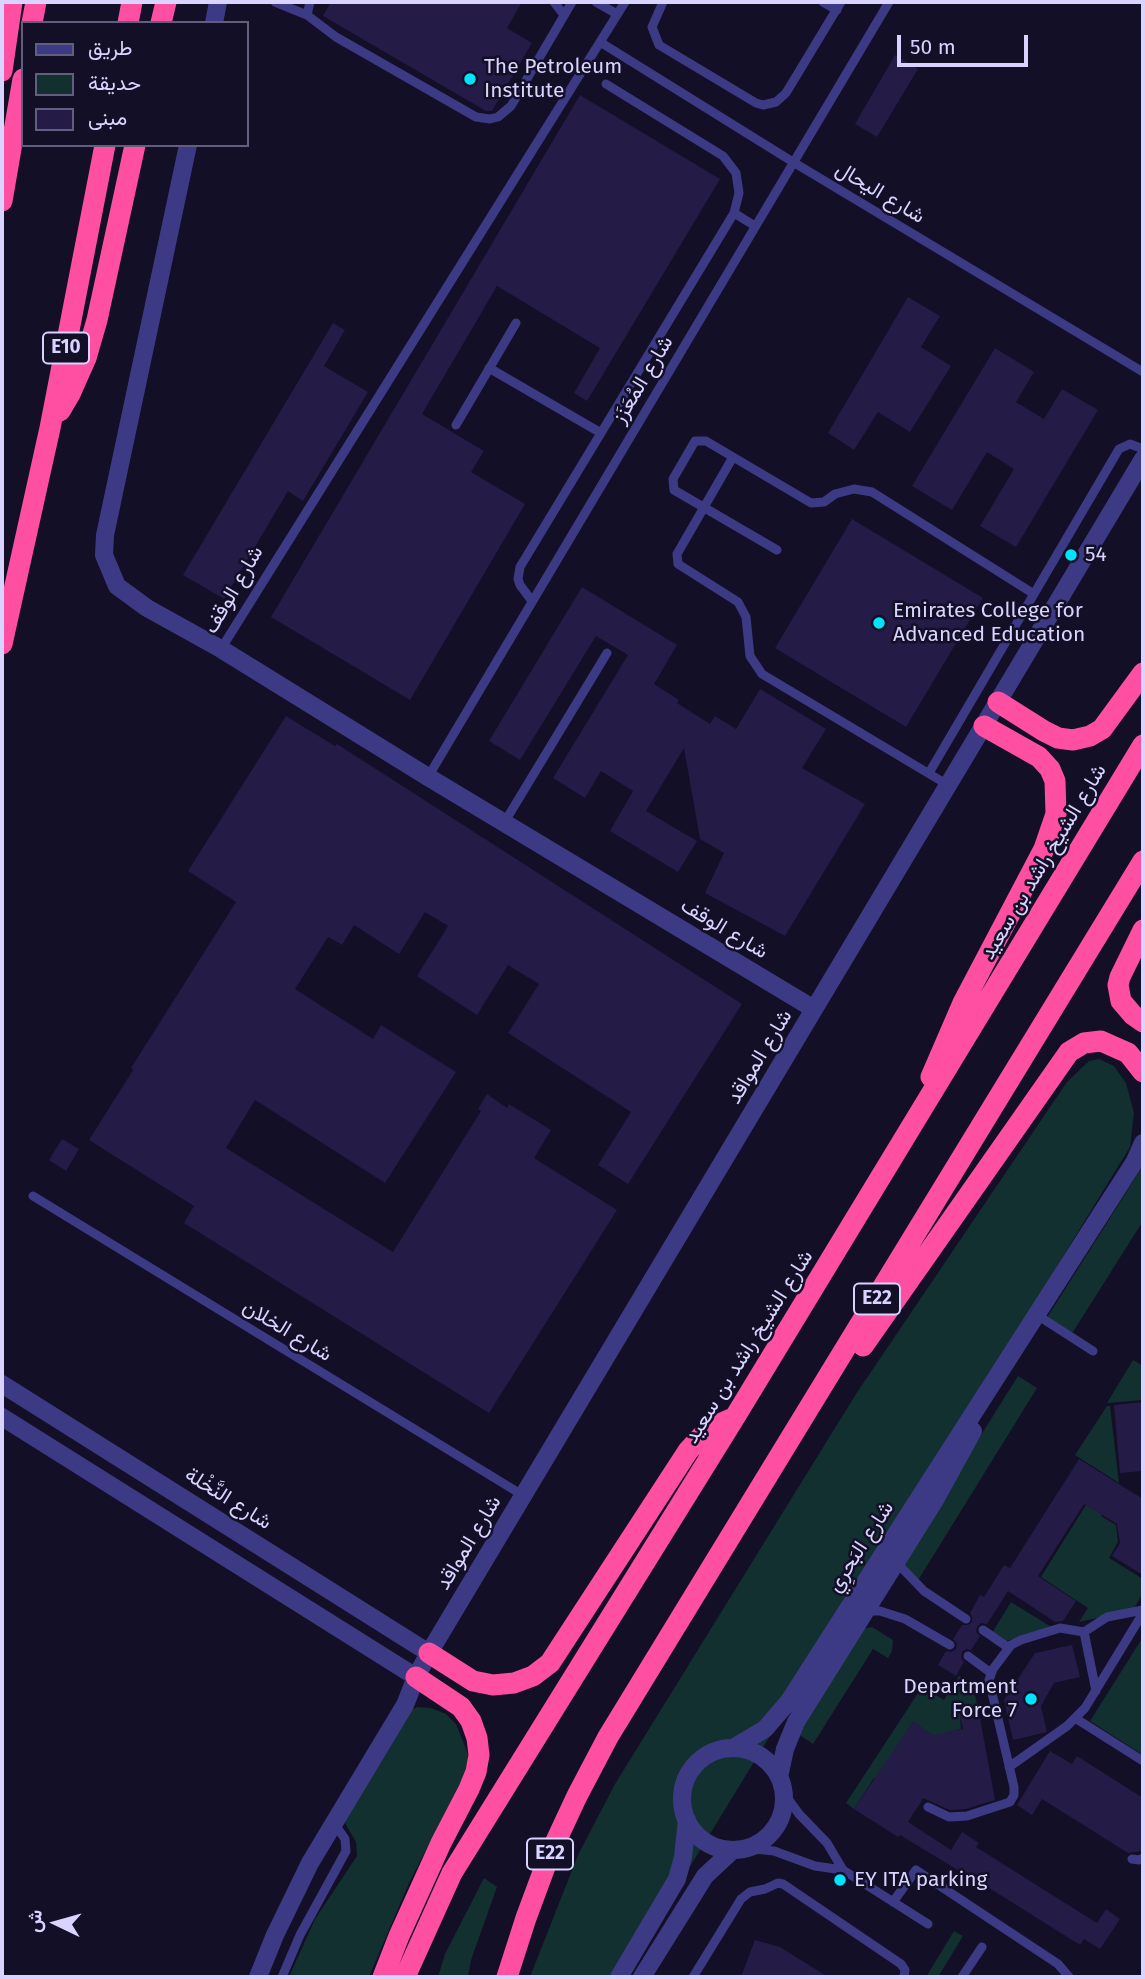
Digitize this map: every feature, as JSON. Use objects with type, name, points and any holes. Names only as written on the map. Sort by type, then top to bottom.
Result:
[{"type":"highway","points":[[2,71],[12,2]]},
{"type":"highway","points":[[33,21],[36,2]]},
{"type":"highway","points":[[128,21],[132,2]]},
{"type":"highway","points":[[161,21],[166,2]]},
{"type":"highway","points":[[2,201],[21,91]]},
{"type":"highway","name":"E10","points":[[2,644],[50,428],[105,147]]},
{"type":"highway","points":[[50,428],[70,394],[86,358],[97,320],[135,147]]},
{"type":"highway","points":[[998,702],[1044,731],[1058,738],[1073,740],[1090,736],[1102,729],[1143,673]]},
{"type":"highway","points":[[908,1135],[939,1055],[963,1003],[1044,849],[1056,814],[1055,781],[1050,769],[1038,757],[984,726]]},
{"type":"highway","name":"شارع الشيخ راشد بن سعيد","points":[[405,1977],[452,1873],[908,1135],[1143,745]]},
{"type":"highway","name":"E22","points":[[507,1977],[549,1856],[608,1737],[1143,861]]},
{"type":"highway","points":[[1143,930],[1119,977],[1118,985],[1121,1001],[1143,1023]]},
{"type":"highway","points":[[757,1496],[1063,1059],[1084,1043],[1101,1041],[1128,1053],[1143,1072]]},
{"type":"highway","points":[[429,1653],[466,1677],[493,1685],[514,1683],[533,1676],[550,1663],[688,1451],[717,1425],[735,1417]]},
{"type":"highway","points":[[383,1977],[441,1843],[470,1789],[477,1772],[479,1755],[471,1721],[461,1707],[416,1677]]},
{"type":"street","points":[[214,21],[218,2]]},
{"type":"street","points":[[188,147],[105,535],[128,582],[147,608],[221,649]]},
{"type":"street","name":"شارع المواقد","points":[[258,1977],[292,1899],[333,1822],[405,1705],[429,1653],[1143,459]]},
{"type":"street","name":"شارع الوقف","points":[[221,649],[814,1010]]},
{"type":"street","name":"شارع البَحرِي","points":[[733,1748],[765,1729],[789,1701],[1139,1157],[1143,1143]]},
{"type":"street","name":"شارع البَحرِي","points":[[781,1784],[785,1749],[796,1722],[897,1563],[954,1467],[1011,1356]]},
{"type":"street","name":"شارع النَّخْلة","points":[[2,1384],[429,1653]]},
{"type":"street","points":[[2,1417],[416,1677]]},
{"type":"street","name":"شارع المواقد","points":[[248,1977],[269,1925],[310,1844],[396,1699],[416,1677]]},
{"type":"street","points":[[619,1977],[677,1879],[683,1857],[687,1820],[683,1795],[690,1771],[702,1759],[717,1751],[733,1748],[747,1750],[771,1765],[781,1784],[783,1807],[775,1827],[759,1843],[739,1849],[718,1848],[705,1842],[694,1832],[687,1820]]},
{"type":"street","points":[[644,1976],[705,1876],[739,1849]]},
{"type":"lane","points":[[275,2],[307,15],[336,37],[477,117],[490,119],[498,117],[511,106],[572,2]]},
{"type":"lane","points":[[307,15],[310,2]]},
{"type":"lane","points":[[554,2],[564,15]]},
{"type":"lane","points":[[596,2],[617,15]]},
{"type":"lane","name":"شارع الوقف","points":[[221,649],[625,2]]},
{"type":"lane","points":[[663,2],[652,27],[659,45],[763,105],[776,102],[786,93],[839,6],[823,2]]},
{"type":"lane","name":"شارع المُعَزَز","points":[[428,777],[889,2]]},
{"type":"lane","name":"شارع اليحال","points":[[600,42],[793,162],[1143,372]]},
{"type":"lane","points":[[532,601],[520,585],[518,573],[738,203],[739,183],[730,163],[723,156],[606,84]]},
{"type":"lane","points":[[734,213],[755,226]]},
{"type":"lane","points":[[456,425],[516,323]]},
{"type":"lane","points":[[489,368],[601,433]]},
{"type":"lane","points":[[777,550],[703,508],[672,486],[673,479],[693,443],[699,439],[706,440],[811,503],[824,502],[835,494],[854,489],[872,492],[1034,594]]},
{"type":"lane","points":[[929,773],[1119,449],[1130,444],[1143,449]]},
{"type":"lane","points":[[733,457],[677,554],[681,567],[738,602],[746,617],[750,656],[762,674],[949,785]]},
{"type":"lane","points":[[504,823],[607,653]]},
{"type":"lane","name":"شارع الخلان","points":[[33,1196],[524,1496]]},
{"type":"lane","points":[[1037,1315],[1093,1351]]},
{"type":"lane","points":[[897,1563],[924,1591],[966,1619]]},
{"type":"lane","points":[[866,1611],[880,1611],[905,1619],[950,1645]]},
{"type":"lane","points":[[928,1807],[955,1818],[1010,1802],[1015,1791],[990,1684],[991,1673],[1009,1648],[1021,1640],[1060,1628],[1084,1632],[1107,1617],[1143,1611]]},
{"type":"lane","points":[[1009,1767],[1075,1718],[1096,1691],[1143,1611]]},
{"type":"lane","points":[[984,1630],[1009,1648]]},
{"type":"lane","points":[[1084,1632],[1096,1691]]},
{"type":"lane","points":[[968,1656],[991,1673]]},
{"type":"lane","points":[[1075,1718],[1143,1761]]},
{"type":"lane","points":[[781,1784],[799,1814],[827,1843],[843,1870]]},
{"type":"lane","points":[[282,1977],[310,1916],[346,1852],[345,1839],[333,1822]]},
{"type":"lane","points":[[739,1849],[774,1851],[815,1867],[843,1870],[928,1924]]},
{"type":"lane","points":[[1132,1859],[1143,1858]]},
{"type":"lane","points":[[893,1902],[916,1870],[1058,1964],[1069,1977]]},
{"type":"lane","points":[[693,1977],[741,1899],[750,1892],[778,1883],[901,1964],[905,1970],[904,1977]]},
{"type":"lane","points":[[962,1977],[982,1947]]},
{"type":"green space","points":[[1099,1059],[1114,1066],[1126,1083],[1134,1113],[1130,1147],[625,1977],[530,1977],[578,1855],[615,1784],[856,1394],[1067,1082],[1089,1061]]},
{"type":"green space","points":[[1141,1169],[1143,1221],[1073,1332],[1063,1334],[1051,1326],[1048,1316]]},
{"type":"green space","points":[[1133,1360],[1143,1366],[1143,1400],[1107,1403]]},
{"type":"green space","points":[[1018,1376],[1037,1388],[917,1582],[904,1574],[902,1561]]},
{"type":"green space","points":[[1107,1406],[1110,1406],[1119,1483],[1075,1455]]},
{"type":"green space","points":[[1104,1476],[1120,1486],[1101,1516],[1116,1525],[1118,1542],[1109,1558],[1143,1579],[1143,1593],[1133,1610],[1079,1622],[1088,1608],[1041,1577]]},
{"type":"green space","points":[[1011,1602],[1053,1628],[999,1643],[990,1636]]},
{"type":"green space","points":[[872,1627],[893,1640],[892,1651],[888,1658],[873,1649],[813,1744],[797,1733],[861,1629]]},
{"type":"green space","points":[[1143,1637],[1143,1755],[1090,1721]]},
{"type":"green space","points":[[959,1676],[972,1683],[979,1712],[960,1716],[961,1729],[949,1732],[952,1747],[945,1751],[917,1794],[923,1798],[918,1807],[874,1778],[854,1809],[846,1803],[920,1690],[926,1689],[944,1700]],"holes":[[[913,1722],[945,1744],[915,1789],[883,1768]]]},
{"type":"green space","points":[[417,1707],[431,1708],[446,1714],[456,1724],[468,1754],[466,1772],[409,1883],[369,1977],[289,1977],[315,1919],[357,1856],[356,1842],[345,1823],[348,1810],[391,1746],[408,1712]]},
{"type":"green space","points":[[484,1878],[497,1887],[471,1960],[468,1977],[438,1977],[445,1954]]},
{"type":"green space","points":[[954,1931],[963,1936],[938,1977],[926,1977]]},
{"type":"building","name":"The Petroleum Institute","points":[[331,2],[522,2],[507,28],[532,43],[492,111],[486,111],[323,16]]},
{"type":"building","points":[[895,55],[918,69],[877,137],[855,124]]},
{"type":"building","points":[[580,95],[720,179],[587,401],[574,393],[600,348],[497,286],[422,414],[484,451],[471,472],[525,504],[410,700],[271,617]]},
{"type":"building","points":[[908,297],[940,316],[921,347],[951,366],[910,432],[878,412],[854,450],[828,433]]},
{"type":"building","points":[[333,323],[345,330],[324,366],[368,392],[303,501],[288,491],[224,599],[183,575]]},
{"type":"building","points":[[995,348],[1034,372],[1016,402],[1044,419],[1062,389],[1098,410],[1016,547],[980,526],[1014,469],[987,452],[952,510],[912,486]]},
{"type":"building","name":"Emirates College for Advanced Education","points":[[852,519],[983,598],[906,727],[775,648]]},
{"type":"building","points":[[582,587],[677,645],[654,684],[710,724],[715,716],[736,729],[760,689],[826,729],[802,768],[865,804],[785,936],[705,893],[724,853],[700,839],[684,748],[646,811],[697,841],[678,872],[610,831],[633,791],[601,771],[585,798],[553,778],[628,655],[596,636],[520,760],[489,741]]},
{"type":"building","points":[[286,716],[335,746],[337,744],[742,1004],[628,1184],[598,1165],[631,1112],[508,1033],[539,984],[508,965],[477,1015],[417,976],[448,926],[425,912],[399,954],[354,925],[342,945],[328,937],[295,989],[373,1039],[381,1025],[456,1072],[385,1183],[255,1100],[226,1148],[393,1252],[481,1111],[478,1109],[487,1094],[507,1108],[509,1104],[551,1130],[534,1158],[617,1210],[489,1413],[184,1223],[194,1206],[89,1140],[133,1070],[131,1068],[236,902],[188,871]]},
{"type":"building","points":[[62,1139],[79,1149],[66,1171],[49,1160]]},
{"type":"building","points":[[1143,1402],[1143,1471],[1120,1473],[1114,1405]]},
{"type":"building","points":[[1079,1459],[1143,1499],[1143,1575],[1112,1556],[1120,1543],[1117,1524],[1084,1504],[1038,1576],[1076,1601],[1063,1621],[1055,1622],[1008,1591],[987,1624],[981,1623],[977,1627],[976,1632],[980,1636],[971,1650],[962,1652],[961,1658],[964,1662],[956,1676],[938,1665],[946,1651],[956,1649],[957,1644],[953,1639],[962,1625],[972,1622],[970,1613],[980,1595],[984,1597],[1004,1565],[1010,1568]]},
{"type":"building","points":[[1072,1645],[1080,1677],[1054,1683],[1041,1706],[1047,1732],[1013,1740],[1004,1700],[1035,1653]]},
{"type":"building","points":[[979,1712],[995,1800],[966,1809],[950,1810],[923,1798],[908,1822],[951,1850],[962,1832],[979,1843],[976,1847],[1097,1923],[1106,1909],[1120,1919],[1100,1949],[1084,1939],[1080,1945],[962,1871],[900,1835],[898,1837],[854,1809],[913,1722],[933,1735],[963,1729],[960,1716]]},
{"type":"building","points":[[1050,1751],[1072,1764],[1077,1756],[1143,1798],[1141,1851],[1128,1853],[1042,1799],[1032,1815],[1017,1805]]},
{"type":"building","points":[[755,1940],[780,1947],[828,1977],[741,1977]]},
{"type":"place","name":"The Petroleum Institute","points":[[470,79]]},
{"type":"place","name":"54","points":[[1071,555]]},
{"type":"place","name":"Emirates College for Advanced Education","points":[[879,623]]},
{"type":"place","name":"Department Force 7","points":[[1031,1699]]},
{"type":"place","name":"EY ITA parking","points":[[840,1880]]}]
